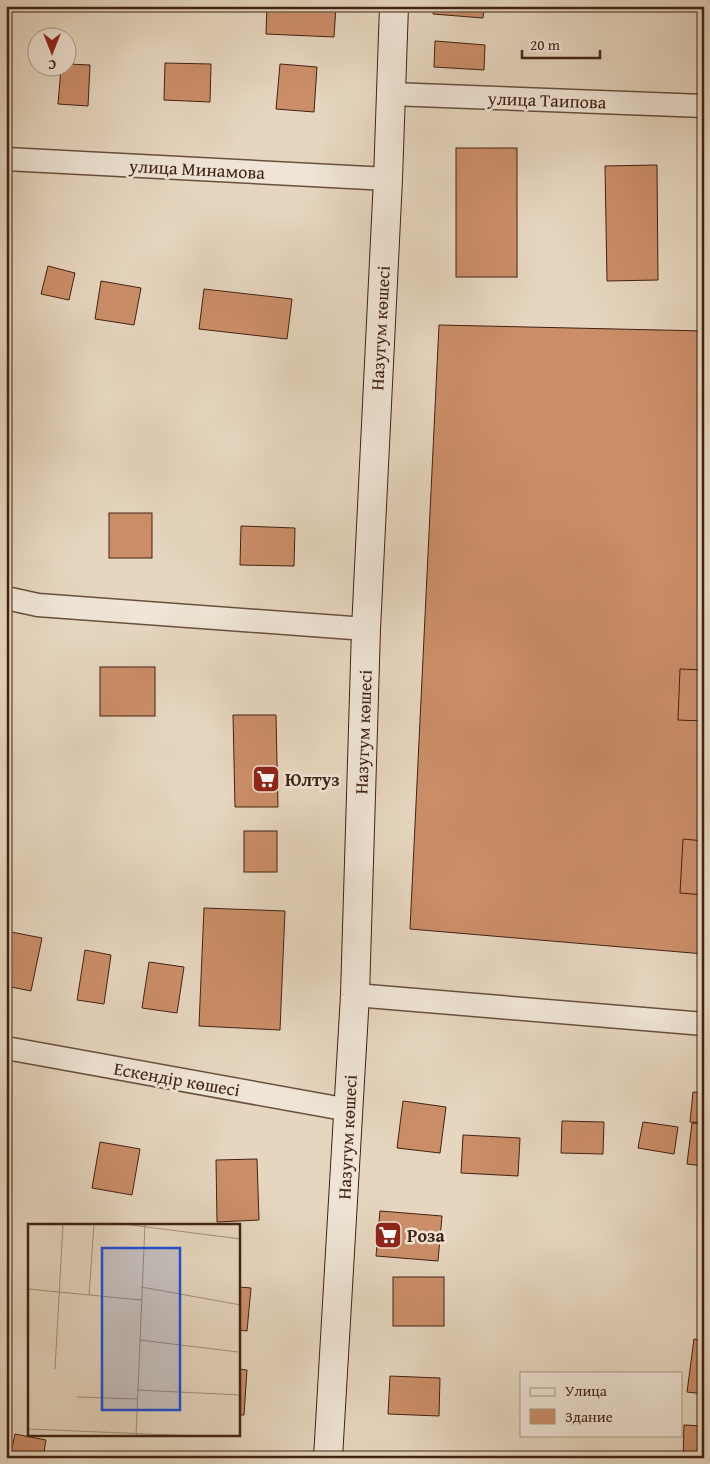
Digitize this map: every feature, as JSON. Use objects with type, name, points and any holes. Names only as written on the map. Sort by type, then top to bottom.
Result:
[{"type":"street","name":"Назугум көшесі","points":[[328,1458],[356,995],[366,629],[388,179],[394,6]]},
{"type":"street","name":"улица Таипова","points":[[391,94],[704,106]]},
{"type":"street","name":"улица Минамова","points":[[6,159],[388,179]]},
{"type":"street","points":[[6,598],[38,605],[366,629]]},
{"type":"street","points":[[356,995],[704,1024]]},
{"type":"street","name":"Ескендір көшесі","points":[[6,1048],[349,1110]]},
{"type":"building","points":[[267,6],[336,6],[334,37],[266,34]]},
{"type":"building","points":[[434,6],[484,6],[483,18],[433,14]]},
{"type":"building","points":[[435,41],[485,45],[484,70],[434,67]]},
{"type":"building","points":[[165,63],[211,64],[210,102],[164,100]]},
{"type":"building","points":[[78,64],[90,65],[88,106],[58,104],[60,78],[78,78]]},
{"type":"building","points":[[280,64],[317,67],[314,112],[276,109]]},
{"type":"building","points":[[456,148],[517,148],[517,277],[456,277]]},
{"type":"building","points":[[657,165],[658,280],[607,281],[605,166]]},
{"type":"building","points":[[48,266],[75,273],[69,300],[41,294]]},
{"type":"building","points":[[101,281],[141,288],[134,325],[95,319]]},
{"type":"building","points":[[204,289],[292,299],[287,339],[199,329]]},
{"type":"building","points":[[439,325],[704,331],[704,954],[410,929]]},
{"type":"building","points":[[109,513],[152,513],[152,558],[109,558]]},
{"type":"building","points":[[241,526],[295,528],[294,566],[240,565]]},
{"type":"building","points":[[100,667],[155,667],[155,716],[100,716]]},
{"type":"building","points":[[680,669],[704,670],[704,721],[678,720]]},
{"type":"building","points":[[233,715],[276,715],[278,807],[235,807]]},
{"type":"building","points":[[244,831],[277,831],[277,872],[244,872]]},
{"type":"building","points":[[683,839],[704,841],[704,895],[680,893]]},
{"type":"building","points":[[204,908],[285,911],[280,1030],[199,1026]]},
{"type":"building","points":[[6,931],[42,938],[31,991],[6,986]]},
{"type":"building","points":[[85,950],[111,955],[104,1004],[77,1000]]},
{"type":"building","points":[[149,962],[184,967],[177,1013],[142,1008]]},
{"type":"building","points":[[693,1092],[704,1093],[704,1123],[690,1122]]},
{"type":"building","points":[[403,1101],[446,1107],[440,1153],[397,1148]]},
{"type":"building","points":[[562,1121],[604,1122],[603,1154],[561,1153]]},
{"type":"building","points":[[643,1122],[678,1127],[674,1154],[638,1148]]},
{"type":"building","points":[[692,1123],[704,1124],[704,1166],[687,1164]]},
{"type":"building","points":[[463,1135],[520,1138],[518,1176],[461,1173]]},
{"type":"building","points":[[100,1142],[140,1149],[132,1195],[92,1188]]},
{"type":"building","points":[[257,1159],[259,1220],[217,1222],[216,1160]]},
{"type":"building","points":[[380,1211],[442,1216],[438,1261],[376,1256]]},
{"type":"building","points":[[393,1277],[444,1277],[444,1326],[393,1326]]},
{"type":"building","points":[[240,1287],[251,1288],[247,1331],[240,1330]]},
{"type":"building","points":[[694,1339],[704,1341],[704,1394],[687,1392]]},
{"type":"building","points":[[240,1369],[247,1370],[244,1415],[240,1415]]},
{"type":"building","points":[[390,1376],[440,1378],[439,1416],[388,1414]]},
{"type":"building","points":[[684,1425],[704,1426],[704,1458],[683,1458]]},
{"type":"building","points":[[15,1434],[46,1440],[43,1458],[10,1458]]},
{"type":"place","name":"Юлтуз","points":[[266,779]]},
{"type":"place","name":"Роза","points":[[388,1235]]}]
